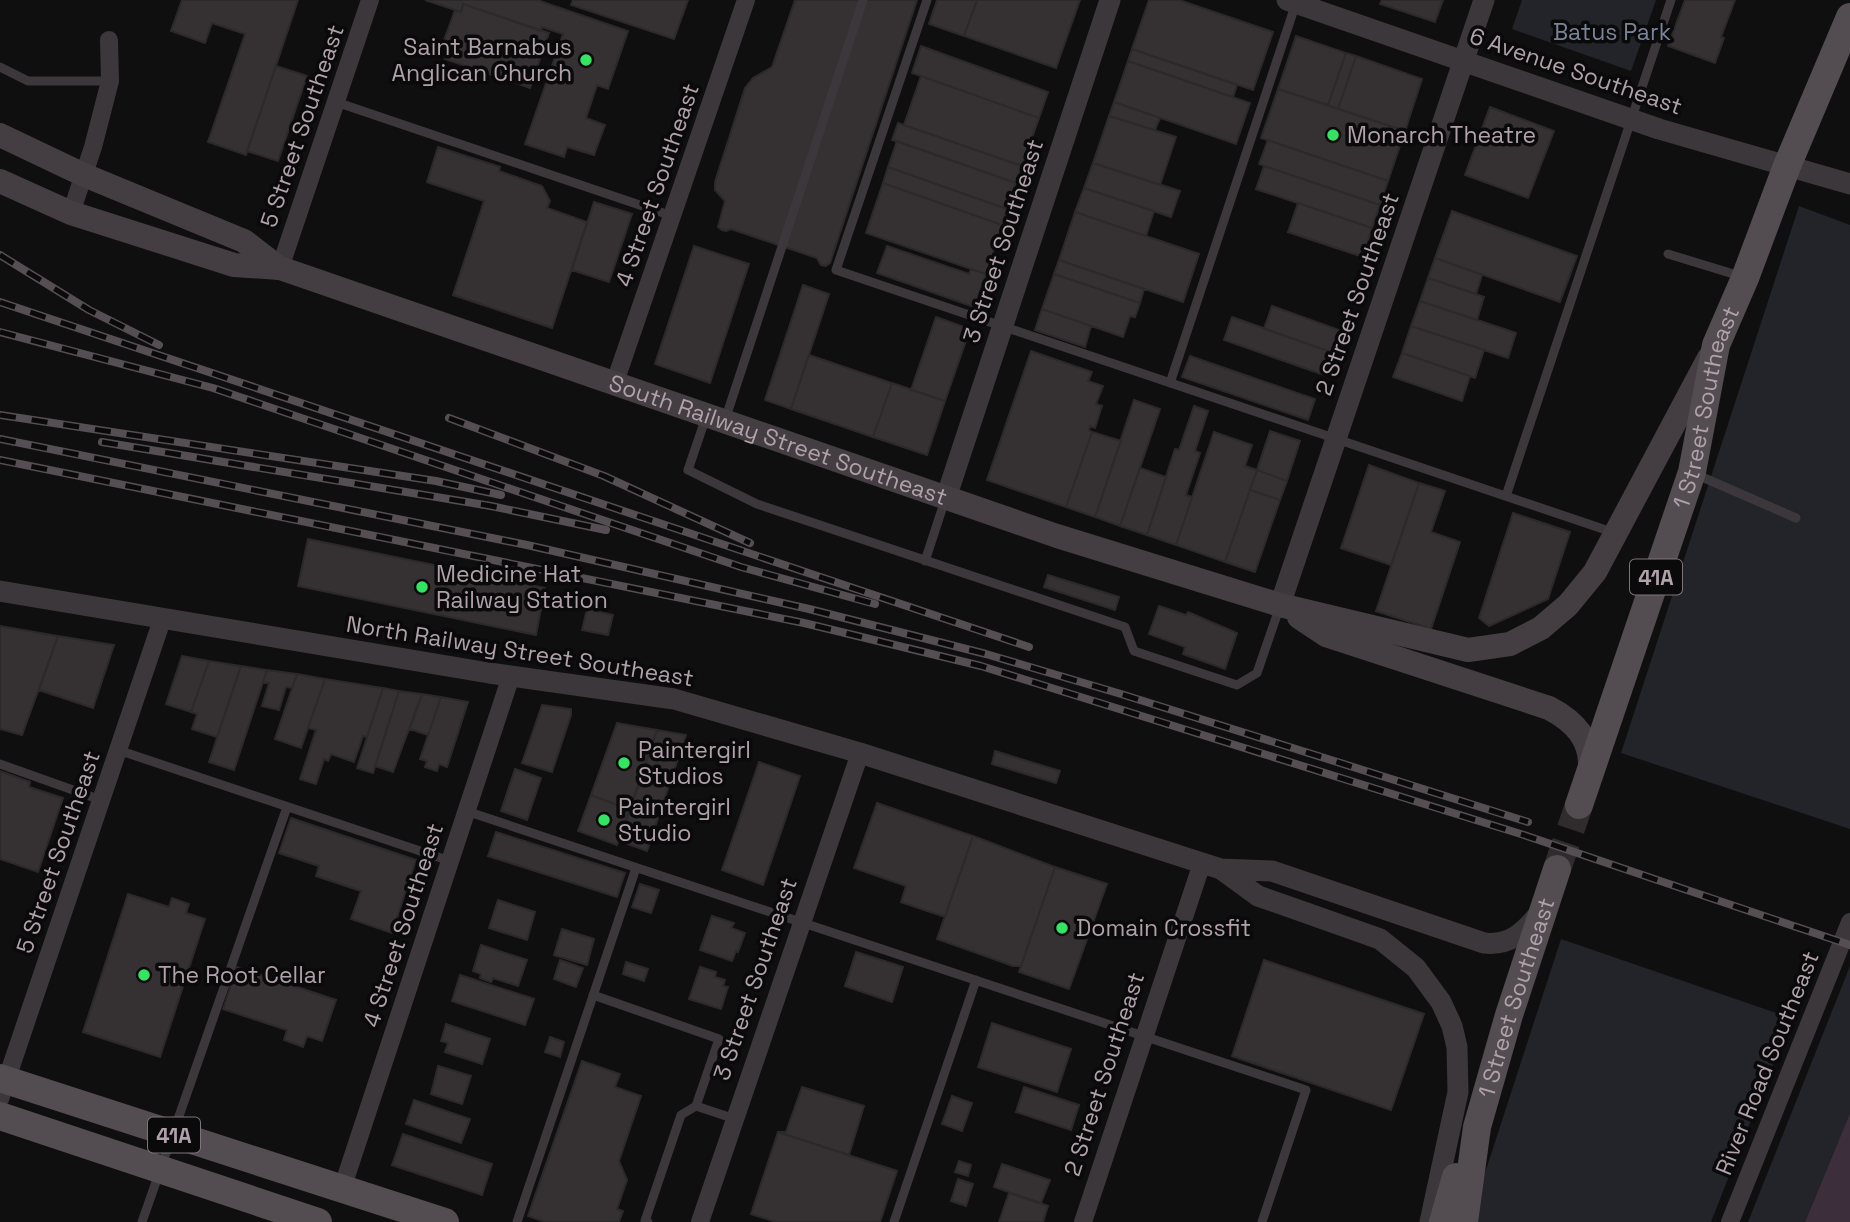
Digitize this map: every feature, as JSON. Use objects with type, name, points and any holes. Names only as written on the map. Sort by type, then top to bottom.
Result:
[{"type":"main road","name":"1 Street Southeast","points":[[1578,805],[1692,472],[1716,345],[1850,16]]},
{"type":"main road","name":"South Railway Street Southeast","points":[[0,135],[84,175],[244,241],[280,268]]},
{"type":"main road","name":"South Railway Street Southeast","points":[[0,181],[71,213],[234,265],[280,268],[1057,536],[1280,606],[1468,650],[1510,644],[1541,628],[1568,606],[1595,572],[1716,345]]},
{"type":"main road","name":"South Railway Street Southeast","points":[[1280,606],[1326,635],[1557,712],[1583,735],[1589,749],[1590,769]]},
{"type":"main road","name":"1 Street Southeast","points":[[1464,1222],[1477,1127],[1509,1015],[1557,869]]},
{"type":"main road","name":"41A","points":[[2,1086],[173,1135],[445,1222]]},
{"type":"main road","name":"41A","points":[[0,1116],[318,1222]]},
{"type":"main road","name":"1 Street Southeast","points":[[1443,1222],[1461,1160],[1477,1127]]},
{"type":"street","name":"5 Street Southeast","points":[[280,268],[370,0]]},
{"type":"street","name":"4 Street Southeast","points":[[614,385],[746,0]]},
{"type":"street","name":"3 Street Southeast","points":[[946,498],[1110,0]]},
{"type":"street","name":"2 Street Southeast","points":[[1280,606],[1484,0]]},
{"type":"street","name":"6 Avenue Southeast","points":[[1293,1],[1631,119],[1850,184]]},
{"type":"street","points":[[71,213],[110,81],[108,40]]},
{"type":"street","name":"North Railway Street Southeast","points":[[0,591],[511,676],[674,699],[860,753],[1211,866],[1272,871],[1484,943],[1493,944],[1516,938],[1543,909]]},
{"type":"street","name":"5 Street Southeast","points":[[2,1086],[162,620]]},
{"type":"street","name":"4 Street Southeast","points":[[342,1189],[511,676]]},
{"type":"street","name":"3 Street Southeast","points":[[701,1222],[860,753]]},
{"type":"street","name":"2 Street Southeast","points":[[1083,1222],[1145,1036],[1211,866]]},
{"type":"street","name":"North Railway Street Southeast","points":[[1211,866],[1258,896],[1380,939],[1416,968],[1441,1002],[1452,1026],[1457,1047],[1458,1092],[1430,1222]]},
{"type":"street","name":"River Road Southeast","points":[[1730,1222],[1850,922]]},
{"type":"lane","points":[[863,0],[716,419],[688,470],[757,504],[1125,627],[1134,651],[1237,685],[1257,673],[1280,606]]},
{"type":"lane","points":[[927,0],[836,270],[1615,533]]},
{"type":"lane","points":[[1506,496],[1671,0]]},
{"type":"lane","points":[[1170,383],[1293,1]]},
{"type":"lane","points":[[0,67],[28,81],[110,81]]},
{"type":"lane","points":[[336,102],[672,216]]},
{"type":"lane","points":[[1668,254],[1745,278]]},
{"type":"lane","points":[[1692,472],[1796,518]]},
{"type":"lane","points":[[925,561],[946,498]]},
{"type":"lane","points":[[118,750],[450,861]]},
{"type":"lane","points":[[0,764],[101,800]]},
{"type":"lane","points":[[142,1222],[287,807]]},
{"type":"lane","points":[[466,811],[1306,1090],[1262,1222]]},
{"type":"lane","points":[[517,1222],[636,867]]},
{"type":"lane","points":[[894,1222],[976,980]]},
{"type":"lane","points":[[593,995],[719,1039],[696,1107],[681,1115],[645,1221],[648,1222]]},
{"type":"lane","points":[[696,1107],[735,1119]]},
{"type":"green space","name":"Batus Park","points":[[1522,0],[1656,0],[1631,71],[1512,29]]},
{"type":"green space","points":[[1799,206],[1850,225],[1850,829],[1621,753]]},
{"type":"green space","points":[[1561,939],[1791,1018],[1711,1222],[1469,1222]]},
{"type":"green space","points":[[1850,966],[1850,1113],[1805,1222],[1748,1222]]},
{"type":"shaded area","points":[[1850,1113],[1850,1222],[1805,1222]]},
{"type":"building","points":[[182,0],[298,0],[246,155],[208,142],[245,34],[212,23],[205,43],[171,31]]},
{"type":"building","name":"Saint Barnabus Anglican Church","points":[[425,0],[537,0],[628,31],[608,89],[597,85],[586,118],[605,125],[594,155],[567,147],[564,157],[525,144],[563,34],[542,27],[541,31],[463,4],[461,12]]},
{"type":"building","points":[[573,0],[688,0],[674,39],[571,5]]},
{"type":"building","points":[[795,0],[917,0],[830,263],[826,266],[821,265],[817,258],[718,227],[725,201],[715,190],[715,182],[745,88],[753,78],[772,67]]},
{"type":"building","points":[[937,0],[977,0],[964,36],[929,24]]},
{"type":"building","points":[[977,0],[1080,0],[1056,68],[964,36]]},
{"type":"building","points":[[1149,0],[1179,0],[1273,32],[1253,90],[1132,49]]},
{"type":"building","points":[[1382,0],[1443,0],[1435,22],[1380,4]]},
{"type":"building","points":[[1685,0],[1735,0],[1721,37],[1724,38],[1715,63],[1668,46]]},
{"type":"building","points":[[463,4],[549,33],[530,88],[445,59],[446,57],[439,54],[455,10],[461,12]]},
{"type":"building","points":[[1296,36],[1346,53],[1328,105],[1278,89]]},
{"type":"building","points":[[921,46],[1048,92],[1039,118],[912,73]]},
{"type":"building","points":[[1132,49],[1237,85],[1233,97],[1128,61]]},
{"type":"building","points":[[1346,53],[1356,56],[1338,109],[1328,105]]},
{"type":"building","points":[[1356,56],[1422,79],[1405,131],[1338,109]]},
{"type":"building","points":[[1128,61],[1250,103],[1236,144],[1114,102]]},
{"type":"building","points":[[276,66],[307,76],[278,161],[247,151]]},
{"type":"building","points":[[921,76],[1039,118],[1022,166],[904,125]]},
{"type":"building","name":"Monarch Theatre","points":[[1278,89],[1405,131],[1388,181],[1261,138]]},
{"type":"building","points":[[1114,102],[1160,118],[1155,130],[1109,116]]},
{"type":"building","points":[[1490,107],[1554,131],[1528,198],[1465,175]]},
{"type":"building","points":[[1109,116],[1176,137],[1160,185],[1093,163]]},
{"type":"building","points":[[898,123],[1022,166],[1016,183],[892,140]]},
{"type":"building","points":[[1268,140],[1388,181],[1380,205],[1259,164]]},
{"type":"building","points":[[897,141],[1016,183],[1007,209],[888,167]]},
{"type":"building","points":[[438,147],[500,167],[499,171],[542,186],[550,201],[547,208],[587,222],[552,328],[453,295],[484,201],[427,182]]},
{"type":"building","points":[[1093,163],[1180,191],[1171,217],[1084,188]]},
{"type":"building","points":[[1264,166],[1380,205],[1372,228],[1256,189]]},
{"type":"building","points":[[888,167],[1007,209],[1002,225],[883,183]]},
{"type":"building","points":[[883,183],[1002,225],[986,274],[866,233]]},
{"type":"building","points":[[1084,188],[1154,211],[1146,236],[1075,212]]},
{"type":"building","points":[[594,202],[632,214],[609,282],[572,270]]},
{"type":"building","points":[[1298,203],[1372,228],[1363,257],[1288,232]]},
{"type":"building","points":[[1452,211],[1577,256],[1560,302],[1435,258]]},
{"type":"building","points":[[1075,212],[1199,254],[1183,302],[1059,260]]},
{"type":"building","points":[[694,246],[749,264],[710,383],[655,364]]},
{"type":"building","points":[[887,246],[969,274],[971,269],[986,274],[974,307],[877,273]]},
{"type":"building","points":[[1435,258],[1482,275],[1476,294],[1428,278]]},
{"type":"building","points":[[1059,260],[1144,289],[1140,303],[1054,274]]},
{"type":"building","points":[[1054,274],[1140,303],[1135,317],[1130,316],[1123,337],[1042,309]]},
{"type":"building","points":[[1428,278],[1484,297],[1477,320],[1420,301]]},
{"type":"building","points":[[803,285],[829,294],[791,409],[765,400]]},
{"type":"building","points":[[1420,301],[1516,333],[1508,358],[1411,326]]},
{"type":"building","points":[[1272,306],[1339,330],[1331,352],[1264,329]]},
{"type":"building","points":[[1042,309],[1091,326],[1085,347],[1035,330]]},
{"type":"building","points":[[936,317],[970,329],[945,401],[911,390]]},
{"type":"building","points":[[1232,317],[1331,352],[1324,375],[1224,340]]},
{"type":"building","points":[[1411,326],[1484,350],[1475,378],[1402,353]]},
{"type":"building","points":[[1031,351],[1092,372],[1088,381],[1103,386],[1096,404],[1102,406],[1095,428],[1090,426],[1089,430],[1092,432],[1066,507],[987,480]]},
{"type":"building","points":[[1402,353],[1470,376],[1462,401],[1393,377]]},
{"type":"building","points":[[809,355],[892,383],[873,437],[791,409]]},
{"type":"building","points":[[1190,356],[1315,399],[1308,420],[1182,377]]},
{"type":"building","points":[[892,383],[945,401],[927,455],[873,437]]},
{"type":"building","points":[[1134,400],[1160,409],[1120,526],[1095,517]]},
{"type":"building","points":[[1194,406],[1208,411],[1195,451],[1200,453],[1186,495],[1192,497],[1176,545],[1147,535],[1175,449],[1179,450]]},
{"type":"building","points":[[1270,431],[1300,441],[1287,481],[1257,470]]},
{"type":"building","points":[[1092,432],[1121,441],[1095,517],[1066,507]]},
{"type":"building","points":[[1214,432],[1252,445],[1245,466],[1257,470],[1225,562],[1176,545]]},
{"type":"building","points":[[1369,465],[1419,483],[1391,565],[1341,548]]},
{"type":"building","points":[[1140,468],[1166,477],[1147,535],[1120,526]]},
{"type":"building","points":[[1257,470],[1287,481],[1280,500],[1250,490]]},
{"type":"building","points":[[1419,483],[1445,491],[1431,532],[1460,542],[1431,629],[1376,611]]},
{"type":"building","points":[[1250,490],[1280,500],[1255,572],[1225,562]]},
{"type":"building","points":[[1513,513],[1570,532],[1548,599],[1489,626],[1479,618]]},
{"type":"building","name":"Medicine Hat Railway Station","points":[[308,539],[545,588],[536,635],[298,586]]},
{"type":"building","points":[[1048,575],[1119,597],[1115,610],[1044,587]]},
{"type":"building","points":[[1159,606],[1186,615],[1188,612],[1237,633],[1225,669],[1183,654],[1185,647],[1149,634]]},
{"type":"building","points":[[587,609],[613,615],[608,635],[582,630]]},
{"type":"building","points":[[0,626],[58,636],[22,735],[0,729]]},
{"type":"building","points":[[58,636],[114,645],[93,708],[39,690]]},
{"type":"building","points":[[182,656],[209,661],[191,712],[166,704]]},
{"type":"building","points":[[209,661],[241,666],[217,737],[192,729],[197,714],[191,712]]},
{"type":"building","points":[[241,666],[267,670],[234,770],[209,762]]},
{"type":"building","points":[[267,670],[297,674],[292,688],[286,687],[279,710],[262,706],[269,683],[263,682]]},
{"type":"building","points":[[297,674],[325,679],[301,748],[275,739]]},
{"type":"building","points":[[325,679],[383,688],[367,737],[363,736],[354,762],[331,754],[328,761],[324,759],[316,784],[300,779],[316,730],[308,728]]},
{"type":"building","points":[[383,688],[399,691],[373,773],[357,768]]},
{"type":"building","points":[[399,691],[422,694],[393,772],[375,766]]},
{"type":"building","points":[[422,694],[441,697],[428,735],[410,729]]},
{"type":"building","points":[[441,697],[468,702],[447,767],[439,764],[437,771],[425,767],[427,761],[420,759]]},
{"type":"building","points":[[542,705],[571,709],[552,772],[522,763]]},
{"type":"building","name":"Paintergirl Studios","points":[[617,723],[657,730],[617,845],[578,831]]},
{"type":"building","name":"Paintergirl Studios","points":[[617,723],[657,730],[630,810],[591,795]]},
{"type":"building","points":[[657,730],[686,735],[647,851],[619,841]]},
{"type":"building","points":[[995,751],[1060,771],[1056,783],[992,764]]},
{"type":"building","points":[[759,762],[800,776],[763,885],[722,870]]},
{"type":"building","points":[[515,769],[541,778],[527,820],[501,811]]},
{"type":"building","points":[[0,771],[30,782],[29,787],[63,798],[38,872],[0,859]]},
{"type":"building","name":"Paintergirl Studio","points":[[591,795],[630,810],[617,845],[578,831]]},
{"type":"building","points":[[877,803],[973,836],[945,917],[901,902],[906,886],[854,868]]},
{"type":"building","points":[[291,818],[416,860],[392,933],[351,919],[361,891],[316,876],[319,866],[279,853]]},
{"type":"building","points":[[496,832],[625,873],[617,897],[488,856]]},
{"type":"building","points":[[973,836],[1055,867],[1021,966],[1013,966],[937,939]]},
{"type":"building","name":"Domain Crossfit","points":[[1055,867],[1107,884],[1069,989],[1019,972]]},
{"type":"building","points":[[640,884],[659,890],[651,913],[632,907]]},
{"type":"building","name":"The Root Cellar","points":[[128,894],[169,907],[172,898],[189,904],[186,913],[205,919],[160,1057],[83,1032]]},
{"type":"building","points":[[498,900],[535,912],[527,940],[489,928]]},
{"type":"building","points":[[712,916],[734,923],[731,928],[745,933],[732,961],[700,950]]},
{"type":"building","points":[[562,929],[594,939],[587,965],[554,955]]},
{"type":"building","points":[[481,945],[527,960],[518,986],[493,978],[491,982],[480,978],[481,974],[473,971]]},
{"type":"building","points":[[856,952],[903,967],[892,1002],[845,986]]},
{"type":"building","points":[[560,960],[583,968],[576,987],[554,979]]},
{"type":"building","points":[[1264,960],[1424,1014],[1391,1110],[1232,1056]]},
{"type":"building","points":[[626,962],[648,969],[644,981],[623,974]]},
{"type":"building","points":[[237,967],[336,1000],[322,1041],[307,1036],[303,1047],[284,1040],[287,1030],[223,1009]]},
{"type":"building","points":[[700,967],[716,972],[715,977],[725,980],[723,986],[728,987],[721,1009],[689,999]]},
{"type":"building","points":[[460,975],[534,999],[525,1025],[452,1001]]},
{"type":"building","points":[[992,1023],[1071,1049],[1057,1092],[978,1067]]},
{"type":"building","points":[[446,1024],[490,1039],[482,1064],[445,1052],[448,1043],[441,1041]]},
{"type":"building","points":[[550,1037],[564,1042],[560,1057],[545,1052]]},
{"type":"building","points":[[582,1061],[620,1074],[615,1087],[641,1096],[619,1161],[627,1180],[617,1209],[623,1211],[619,1222],[545,1222],[528,1216]]},
{"type":"building","points":[[438,1066],[471,1076],[462,1104],[431,1094]]},
{"type":"building","points":[[802,1087],[864,1106],[849,1155],[778,1132],[786,1132]]},
{"type":"building","points":[[1024,1087],[1079,1105],[1071,1130],[1016,1112]]},
{"type":"building","points":[[952,1096],[972,1103],[962,1131],[942,1124]]},
{"type":"building","points":[[414,1100],[470,1119],[461,1143],[406,1124]]},
{"type":"building","points":[[778,1132],[897,1171],[880,1222],[776,1222],[751,1214]]},
{"type":"building","points":[[403,1134],[492,1164],[482,1195],[392,1165]]},
{"type":"building","points":[[959,1161],[971,1165],[968,1176],[955,1172]]},
{"type":"building","points":[[1002,1164],[1050,1180],[1041,1203],[994,1187]]},
{"type":"building","points":[[958,1179],[973,1184],[966,1206],[951,1201]]},
{"type":"building","points":[[1009,1193],[1048,1206],[1043,1222],[999,1222]]},
{"type":"tunnel","points":[[1557,869],[1579,805]]},
{"type":"railway","points":[[0,255],[89,310],[159,345]]},
{"type":"railway","points":[[0,302],[1029,647]]},
{"type":"railway","points":[[0,332],[213,388],[741,567],[875,604]]},
{"type":"railway","points":[[0,415],[436,481],[501,495]]},
{"type":"railway","points":[[449,418],[604,476],[750,543]]},
{"type":"railway","points":[[0,439],[527,545],[809,609],[986,654],[1528,822]]},
{"type":"railway","points":[[102,442],[491,506],[606,530]]},
{"type":"railway","points":[[0,460],[804,623],[981,666],[1524,835],[1850,945]]},
{"type":"place","name":"Saint Barnabus Anglican Church","points":[[586,60]]},
{"type":"place","name":"Monarch Theatre","points":[[1333,135]]},
{"type":"place","name":"Medicine Hat Railway Station","points":[[422,587]]},
{"type":"place","name":"Paintergirl Studios","points":[[624,763]]},
{"type":"place","name":"Paintergirl Studio","points":[[604,820]]},
{"type":"place","name":"Domain Crossfit","points":[[1062,928]]},
{"type":"place","name":"The Root Cellar","points":[[144,975]]}]
